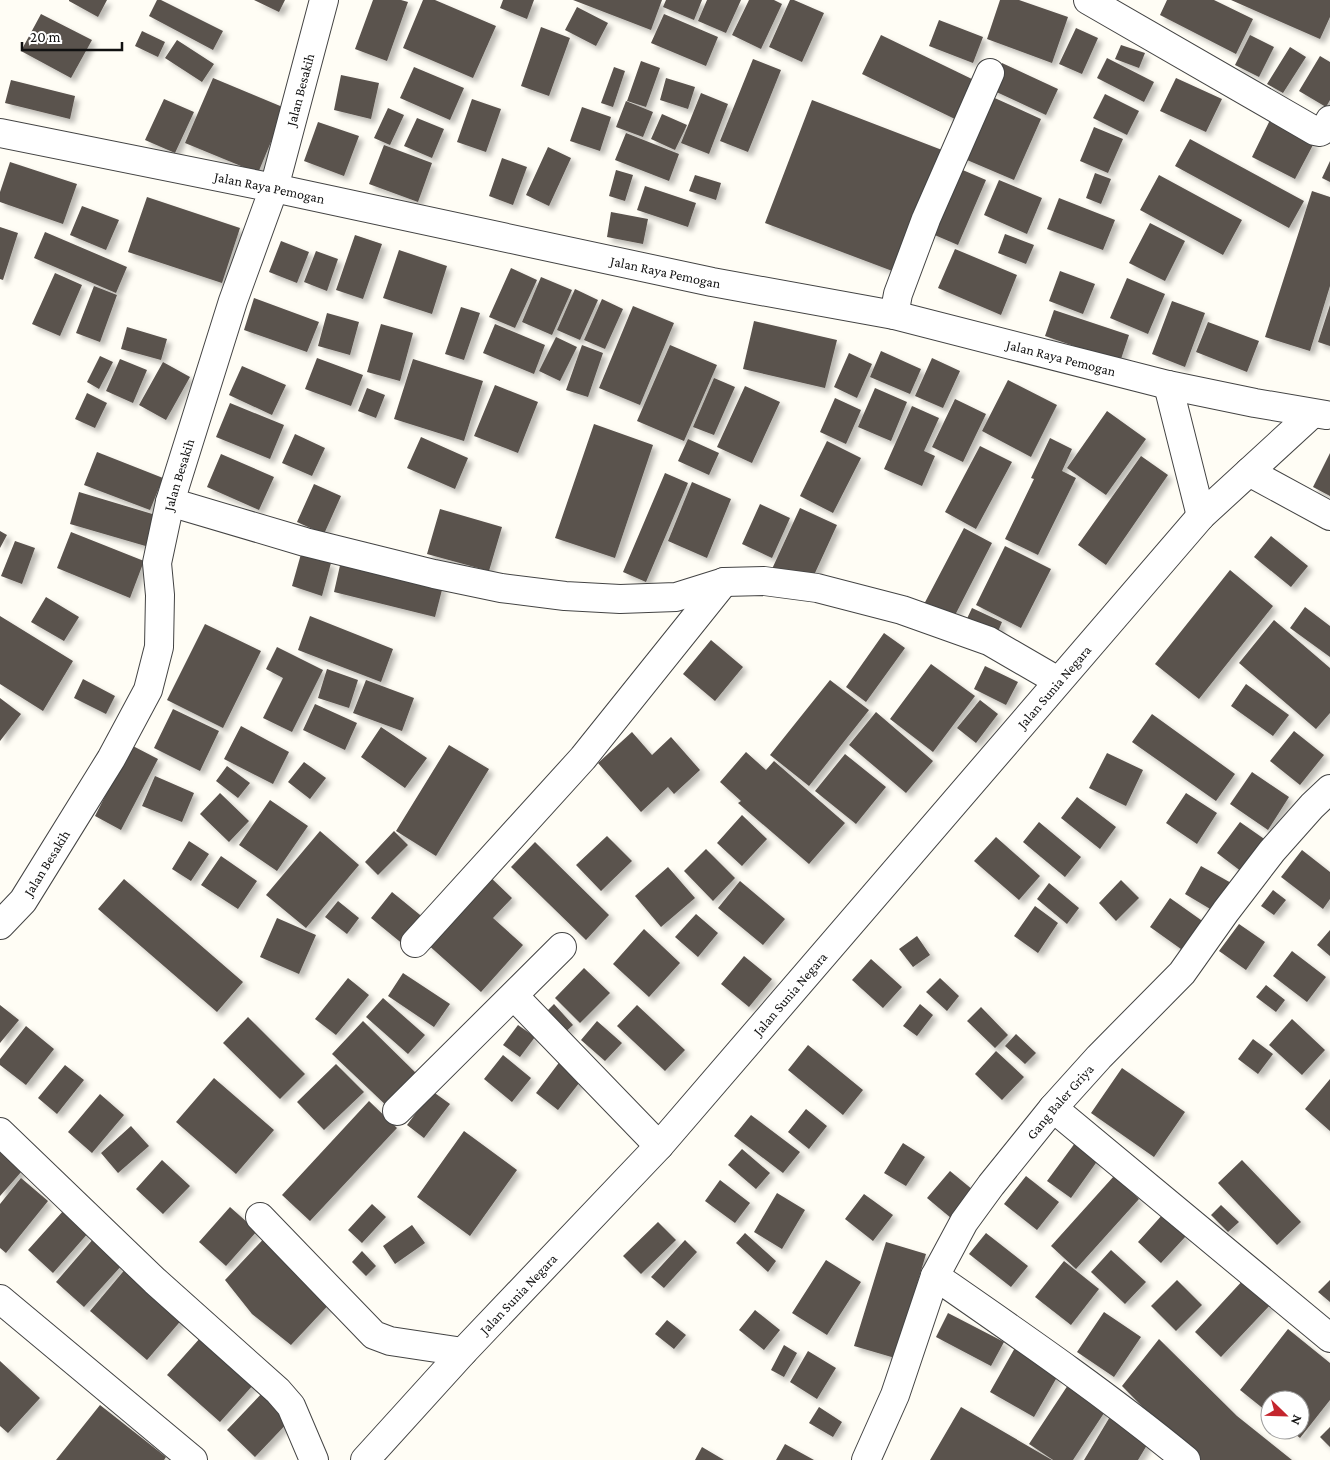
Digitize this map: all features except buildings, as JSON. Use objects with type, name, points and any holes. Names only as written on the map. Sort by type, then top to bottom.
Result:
[{"type":"street","name":"Jalan Besakih","points":[[0,925],[23,900],[111,759],[148,690],[159,647],[160,595],[157,563],[170,502],[233,301],[274,188],[324,0]]},
{"type":"street","points":[[1088,0],[1315,131],[1320,132],[1325,129],[1330,120]]},
{"type":"street","points":[[894,315],[898,294],[926,219],[990,73]]},
{"type":"street","name":"Jalan Raya Pemogan","points":[[0,133],[274,188],[712,282],[894,315],[1168,385],[1321,414]]},
{"type":"street","points":[[1168,385],[1201,516]]},
{"type":"street","name":"Jalan Sunia Negara","points":[[365,1460],[463,1352],[659,1146],[1201,516],[1249,472],[1321,414]]},
{"type":"street","points":[[1249,472],[1330,516]]},
{"type":"street","points":[[170,502],[305,542],[434,574],[501,588],[565,596],[620,599],[676,597],[724,582],[764,581],[808,587],[902,610],[989,641],[1058,681]]},
{"type":"street","points":[[415,943],[582,758],[724,582]]},
{"type":"street","name":"Gang Baler Griya","points":[[866,1460],[895,1395],[935,1276],[964,1222],[1053,1108],[1099,1056],[1182,973],[1272,851],[1312,806],[1330,789]]},
{"type":"street","points":[[397,1111],[562,947]]},
{"type":"street","points":[[514,996],[659,1146]]},
{"type":"street","points":[[1053,1108],[1330,1338]]},
{"type":"street","points":[[0,1132],[155,1280],[278,1391],[291,1406],[314,1460]]},
{"type":"street","points":[[260,1217],[374,1335],[390,1342],[463,1352]]},
{"type":"street","points":[[935,1276],[1136,1418],[1186,1460]]},
{"type":"street","points":[[0,1299],[193,1460]]}]
